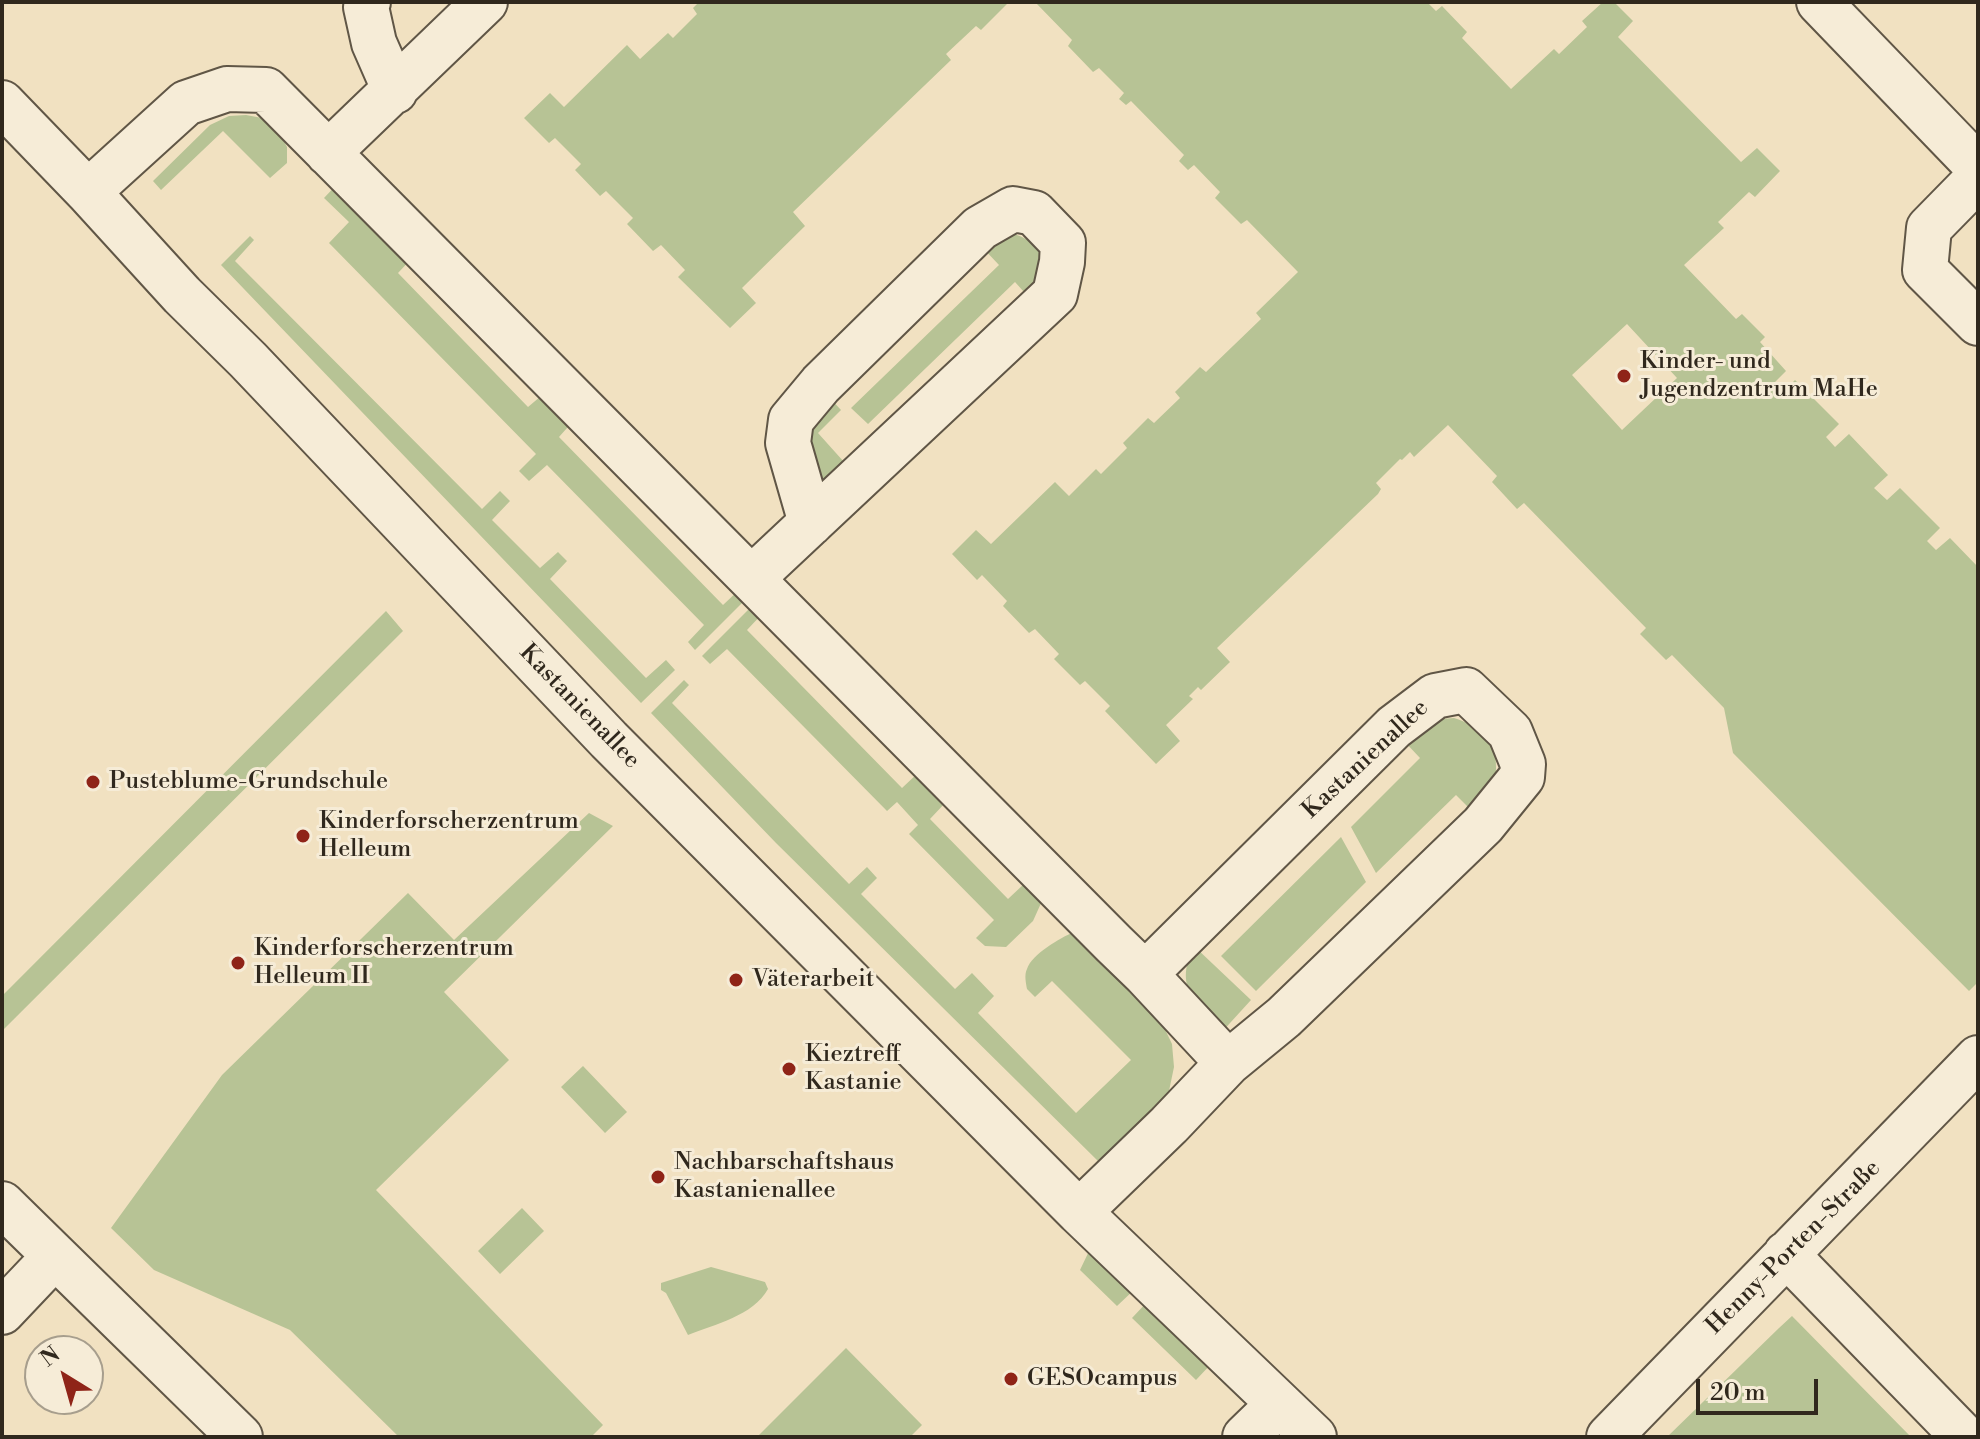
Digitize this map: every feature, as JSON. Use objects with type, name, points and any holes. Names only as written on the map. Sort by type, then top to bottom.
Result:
[{"type":"street","points":[[368,2],[366,7],[374,43],[395,91]]},
{"type":"street","points":[[328,153],[485,2]]},
{"type":"street","points":[[1819,2],[1978,167]]},
{"type":"street","points":[[88,192],[186,103],[227,89],[266,90],[1145,974],[1228,1063]]},
{"type":"street","name":"Kastanienallee","points":[[2,103],[609,740],[1079,1212],[1314,1437]]},
{"type":"street","points":[[1978,178],[1929,228],[1925,270],[1978,323]]},
{"type":"street","points":[[752,578],[811,523],[1055,294],[1063,243],[1034,213],[1013,209],[980,228],[821,384],[791,420],[788,443],[811,523]]},
{"type":"street","name":"Kastanienallee","points":[[1079,1212],[1228,1063],[1284,1017],[1483,825],[1522,777],[1523,764],[1510,732],[1466,690],[1435,696],[1394,727],[1145,974]]},
{"type":"street","name":"Henny-Porten-Straße","points":[[1609,1437],[1978,1058]]},
{"type":"street","points":[[2,1204],[240,1437]]},
{"type":"street","points":[[1786,1254],[1964,1437]]},
{"type":"street","points":[[2,1312],[55,1256]]},
{"type":"street","points":[[1245,1437],[1279,1404]]},
{"type":"green space","points":[[699,2],[1009,2],[981,30],[976,26],[946,54],[951,60],[793,212],[805,226],[742,288],[756,303],[730,328],[678,277],[685,270],[661,245],[653,251],[627,224],[633,218],[606,191],[600,196],[575,170],[581,164],[555,138],[549,143],[524,118],[550,93],[564,107],[627,45],[640,59],[668,33],[673,38],[697,14],[693,8]]},
{"type":"green space","points":[[1035,2],[1427,2],[1436,11],[1442,6],[1467,32],[1462,38],[1511,89],[1554,49],[1559,54],[1587,27],[1582,21],[1603,2],[1614,2],[1633,21],[1618,37],[1741,162],[1757,148],[1780,171],[1755,197],[1749,192],[1718,222],[1724,228],[1684,265],[1736,319],[1742,314],[1765,337],[1760,342],[1786,371],[1773,384],[1783,392],[1795,380],[1839,424],[1826,437],[1835,447],[1849,434],[1888,475],[1874,488],[1887,500],[1900,488],[1940,528],[1927,541],[1936,550],[1950,538],[1978,567],[1978,982],[1969,991],[1733,753],[1724,708],[1672,655],[1666,660],[1640,634],[1646,628],[1524,503],[1517,509],[1492,482],[1497,476],[1448,425],[1414,457],[1410,452],[1400,459],[1376,483],[1381,489],[1378,494],[1217,648],[1230,662],[1201,690],[1198,687],[1189,696],[1193,699],[1166,725],[1180,741],[1156,764],[1105,711],[1110,706],[1085,681],[1080,685],[1054,659],[1059,654],[1035,629],[1029,633],[1003,606],[1007,601],[982,575],[977,580],[952,554],[976,530],[991,544],[1055,482],[1069,496],[1096,469],[1101,474],[1127,448],[1123,443],[1148,418],[1154,423],[1180,398],[1175,392],[1200,367],[1206,372],[1261,319],[1256,313],[1298,272],[1247,220],[1241,224],[1215,198],[1220,192],[1194,165],[1188,170],[1179,161],[1184,155],[1131,101],[1126,105],[1119,99],[1124,93],[1099,68],[1093,72],[1068,46],[1072,40]],"holes":[[[1627,324],[1677,378],[1622,430],[1572,375]]]},
{"type":"green space","points":[[229,116],[262,118],[281,136],[287,147],[287,163],[270,178],[223,131],[161,190],[153,181],[210,125]]},
{"type":"green space","points":[[341,180],[414,256],[398,273],[528,407],[547,391],[575,419],[559,437],[723,605],[740,589],[748,597],[695,650],[688,642],[704,625],[547,465],[529,481],[519,471],[536,454],[329,243],[349,222],[324,198]]},
{"type":"green space","points":[[1014,234],[1027,239],[1040,253],[1041,270],[1033,302],[1015,282],[868,424],[851,408],[999,265],[982,247],[989,241]]},
{"type":"green space","points":[[250,236],[254,240],[235,261],[482,509],[500,491],[510,501],[492,520],[540,568],[558,552],[567,561],[550,579],[646,678],[666,660],[675,670],[641,703],[221,265]]},
{"type":"green space","points":[[828,396],[841,410],[818,433],[853,472],[828,489],[809,478],[811,420]]},
{"type":"green space","points":[[754,604],[763,613],[747,630],[902,788],[918,773],[946,802],[930,819],[1008,899],[1025,883],[1042,901],[1033,921],[1006,947],[985,946],[976,938],[994,920],[909,834],[918,825],[897,802],[887,811],[727,649],[710,664],[702,656]]},
{"type":"green space","points":[[386,611],[403,631],[2,1031],[2,996]]},
{"type":"green space","points":[[684,680],[689,685],[672,703],[849,884],[867,867],[877,878],[861,894],[955,989],[972,973],[994,996],[978,1013],[1076,1113],[1131,1060],[1052,981],[1035,997],[1027,989],[1026,971],[1034,958],[1054,942],[1074,932],[1161,1021],[1172,1044],[1174,1067],[1169,1091],[1160,1108],[1099,1162],[776,843],[651,713]]},
{"type":"green space","points":[[1454,718],[1479,730],[1490,742],[1496,757],[1496,774],[1492,784],[1474,813],[1456,795],[1376,873],[1351,827],[1420,758],[1404,741],[1441,719]]},
{"type":"green space","points":[[589,813],[613,826],[444,992],[509,1060],[376,1190],[603,1425],[591,1437],[399,1437],[290,1330],[154,1270],[111,1228],[222,1075],[408,893],[454,940]]},
{"type":"green space","points":[[1341,837],[1366,882],[1256,991],[1221,956]]},
{"type":"green space","points":[[1195,947],[1251,1000],[1220,1034],[1190,994],[1186,972]]},
{"type":"green space","points":[[583,1066],[627,1112],[605,1133],[561,1087]]},
{"type":"green space","points":[[522,1208],[544,1231],[500,1274],[478,1251]]},
{"type":"green space","points":[[1091,1247],[1135,1289],[1117,1306],[1080,1270]]},
{"type":"green space","points":[[711,1267],[765,1282],[768,1289],[743,1313],[688,1335],[666,1293],[661,1290],[661,1283]]},
{"type":"green space","points":[[1148,1301],[1212,1363],[1196,1380],[1132,1318]]},
{"type":"green space","points":[[1792,1316],[1911,1437],[1667,1437],[1779,1328]]},
{"type":"green space","points":[[846,1348],[922,1425],[910,1437],[757,1437]]},
{"type":"place","name":"Kinder- und Jugendzentrum MaHe","points":[[1624,376]]},
{"type":"place","name":"Pusteblume-Grundschule","points":[[93,782]]},
{"type":"place","name":"Kinderforscherzentrum Helleum","points":[[303,836]]},
{"type":"place","name":"Kinderforscherzentrum Helleum II","points":[[238,963]]},
{"type":"place","name":"Väterarbeit","points":[[736,980]]},
{"type":"place","name":"Kieztreff Kastanie","points":[[789,1069]]},
{"type":"place","name":"Nachbarschaftshaus Kastanienallee","points":[[658,1177]]},
{"type":"place","name":"GESOcampus","points":[[1011,1379]]}]
